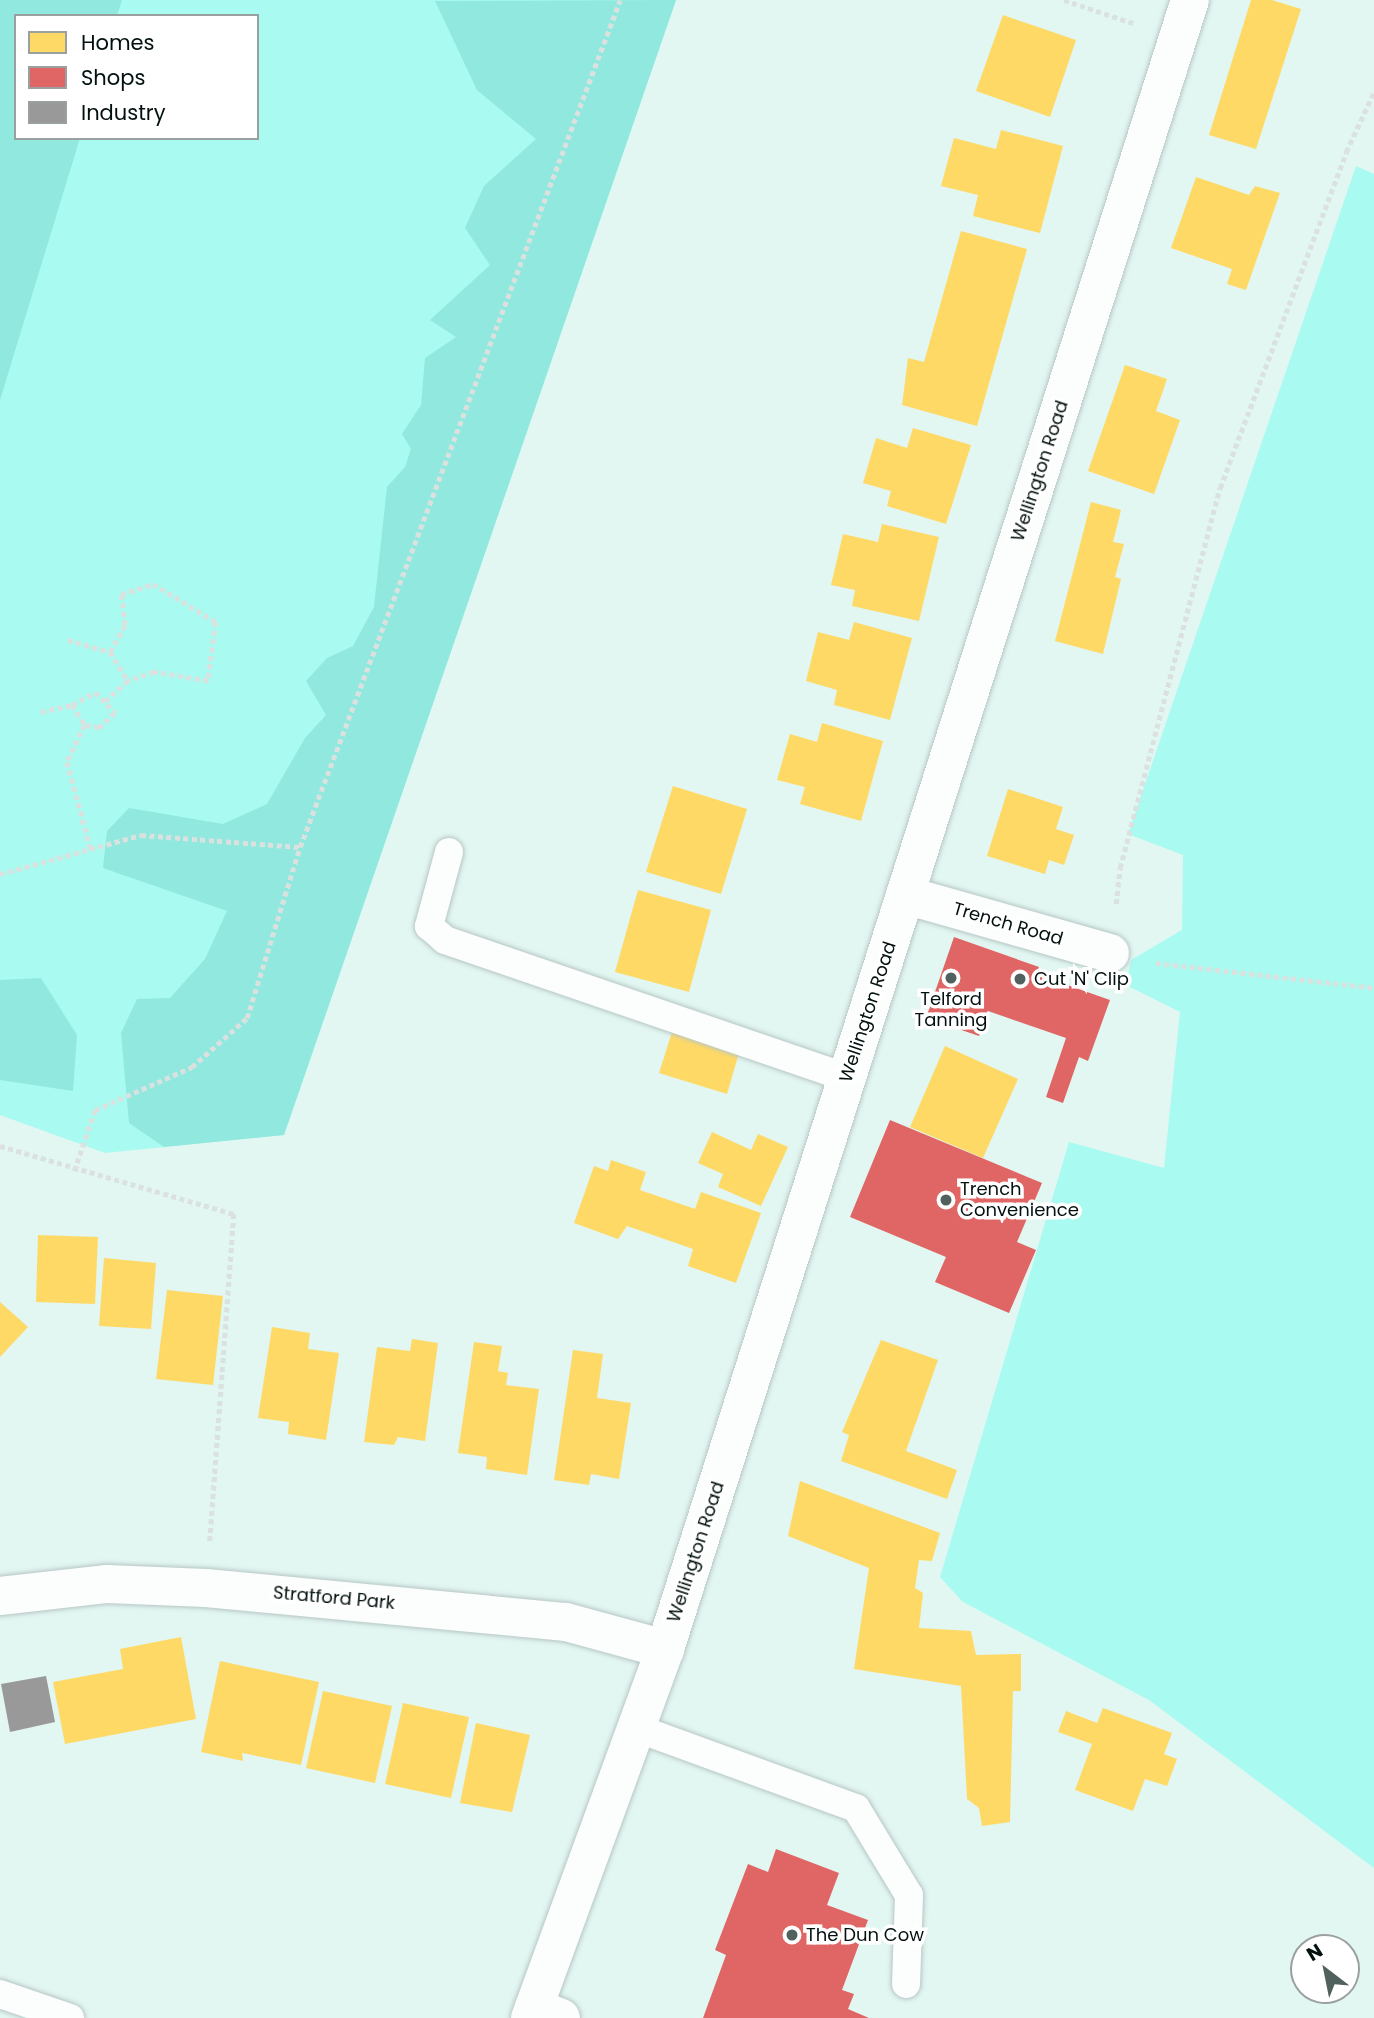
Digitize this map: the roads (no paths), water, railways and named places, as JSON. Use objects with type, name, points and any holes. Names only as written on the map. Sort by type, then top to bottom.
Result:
[{"type":"street","name":"Wellington Road","points":[[542,2014],[636,1728],[665,1650],[1190,0]]},
{"type":"street","name":"Trench Road","points":[[905,895],[1110,953]]},
{"type":"street","name":"Stratford Park","points":[[0,1596],[107,1584],[206,1588],[566,1622],[665,1650]]},
{"type":"lane","points":[[449,852],[429,926],[445,940],[847,1078]]},
{"type":"lane","points":[[636,1728],[667,1736],[856,1808],[909,1895],[906,1984]]},
{"type":"lane","points":[[0,1994],[70,2018]]},
{"type":"place","name":"Telford Tanning","points":[[951,978]]},
{"type":"place","name":"Cut 'N' Clip","points":[[1020,979]]},
{"type":"place","name":"Trench Convenience","points":[[946,1200]]},
{"type":"place","name":"The Dun Cow","points":[[792,1935]]}]
